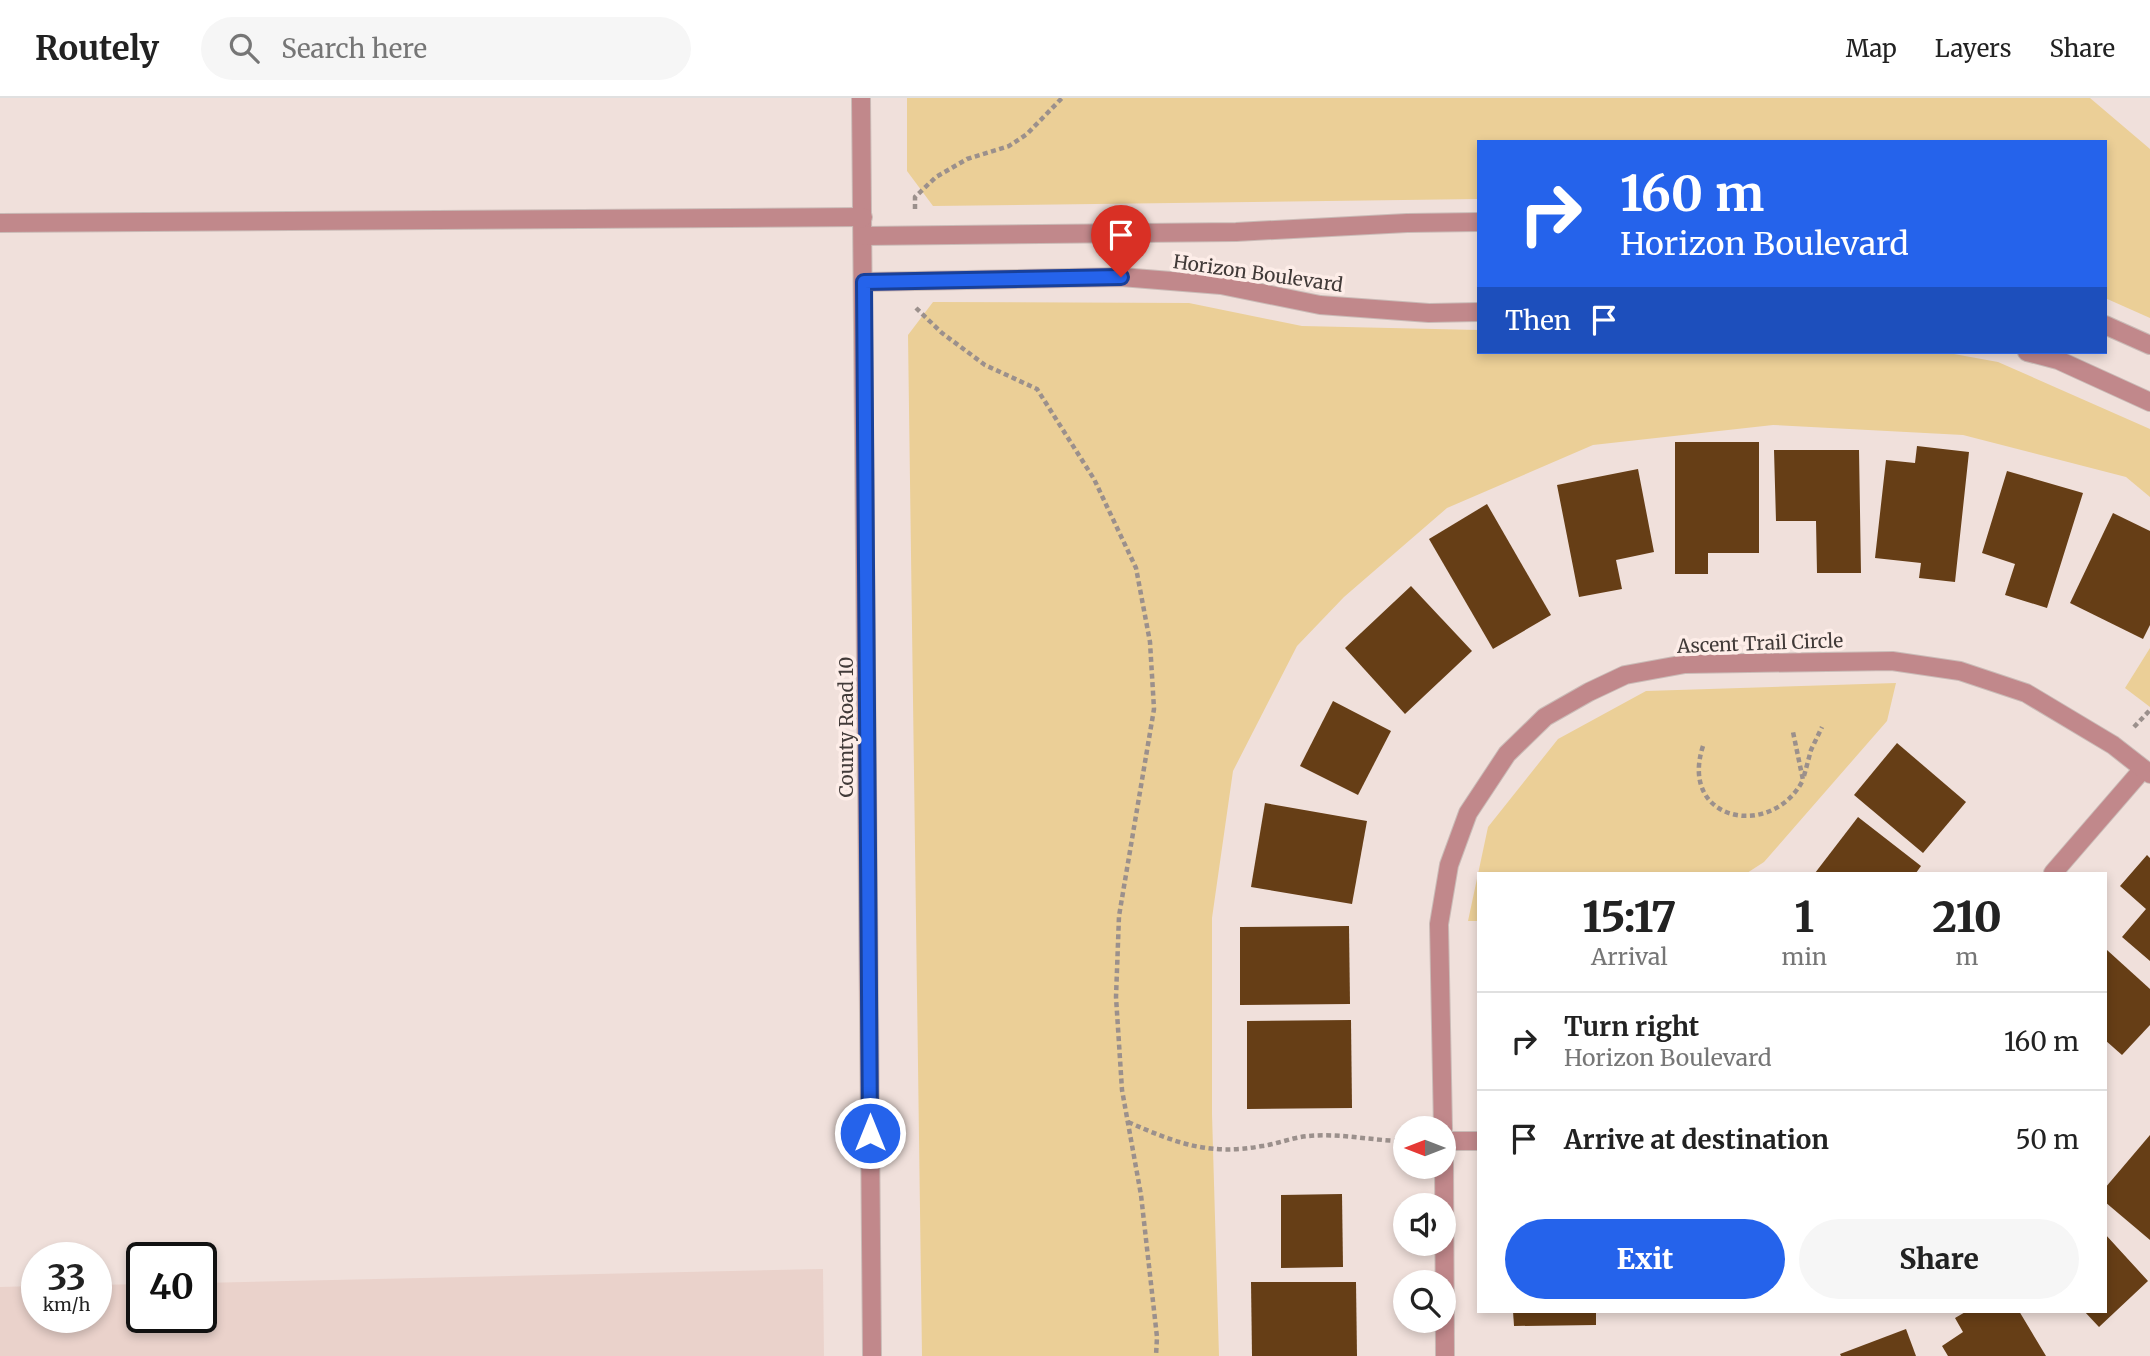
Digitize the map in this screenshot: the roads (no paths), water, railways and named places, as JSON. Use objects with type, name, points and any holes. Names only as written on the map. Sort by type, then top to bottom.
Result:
[{"type":"street","name":"County Road 10","points":[[861,98],[872,1356]]},
{"type":"street","points":[[0,223],[863,217]]},
{"type":"street","name":"Horizon Boulevard","points":[[864,236],[1236,232],[1477,222]]},
{"type":"street","name":"Horizon Boulevard","points":[[864,282],[1121,277],[1221,285],[1320,304],[1429,313],[1477,312]]},
{"type":"street","points":[[2107,326],[2150,345]]},
{"type":"street","points":[[2036,354],[2058,360],[2150,402]]},
{"type":"street","name":"Ascent Trail Circle","points":[[1443,1116],[1439,924],[1449,865],[1468,813],[1507,754],[1545,717],[1589,692],[1625,675],[1685,664],[1892,661],[1960,671],[2026,692],[2113,745],[2147,771]]},
{"type":"street","points":[[2054,872],[2147,771]]},
{"type":"street","points":[[1456,1140],[1477,1141]]},
{"type":"street","points":[[1444,1180],[1445,1356]]}]
